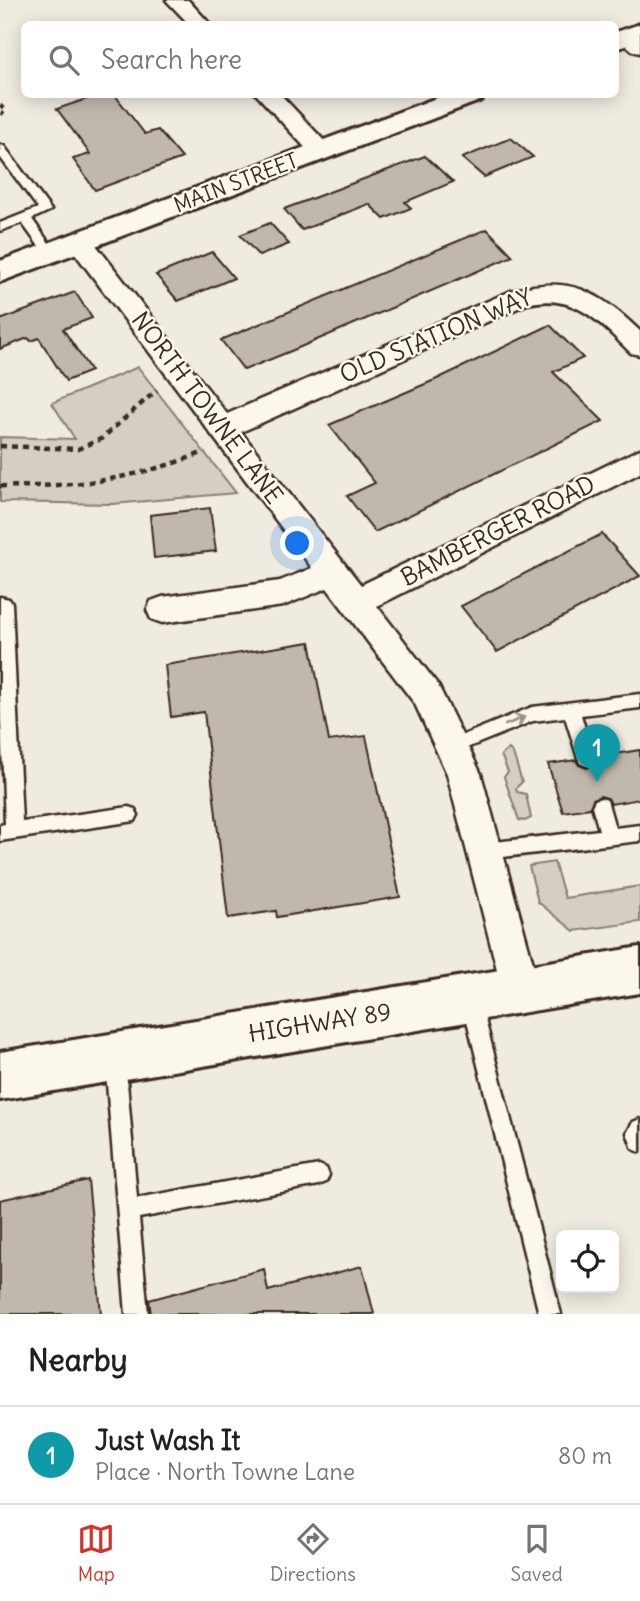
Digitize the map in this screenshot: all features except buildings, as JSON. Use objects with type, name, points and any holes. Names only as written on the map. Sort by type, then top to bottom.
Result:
[{"type":"street","points":[[176,0],[197,21]]},
{"type":"street","points":[[271,98],[321,151]]},
{"type":"street","name":"MAIN STREET","points":[[0,272],[461,98]]},
{"type":"street","name":"NORTH TOWNE LANE","points":[[80,242],[215,439],[333,572],[427,695],[464,774],[521,989]]},
{"type":"street","name":"OLD STATION WAY","points":[[215,439],[538,291],[559,291],[590,302],[640,346]]},
{"type":"street","name":"BAMBERGER ROAD","points":[[356,602],[640,460]]},
{"type":"street","points":[[162,610],[283,593],[333,572]]},
{"type":"street","name":"HIGHWAY 89","points":[[0,1076],[640,970]]},
{"type":"lane","points":[[0,149],[45,210],[0,227]]},
{"type":"lane","points":[[26,218],[50,253]]},
{"type":"lane","points":[[0,603],[4,603],[7,832],[129,815]]},
{"type":"lane","points":[[452,747],[532,714],[640,701]]},
{"type":"lane","points":[[571,709],[586,758]]},
{"type":"lane","points":[[601,806],[609,836]]},
{"type":"lane","points":[[486,851],[640,833]]},
{"type":"lane","points":[[471,997],[550,1314]]},
{"type":"lane","points":[[115,1057],[137,1314]]},
{"type":"lane","points":[[640,1129],[637,1133],[640,1142]]},
{"type":"lane","points":[[128,1210],[319,1175]]},
{"type":"path","points":[[0,105],[5,110],[0,116]]},
{"type":"path","points":[[0,446],[78,449],[101,439],[162,386]]},
{"type":"path","points":[[0,486],[46,489],[94,485],[162,467],[215,439]]},
{"type":"shaded area","points":[[138,367],[236,493],[113,504],[0,502],[0,437],[75,439],[52,403]]},
{"type":"shaded area","points":[[509,749],[513,753],[522,782],[516,788],[517,792],[526,794],[531,818],[525,821],[519,820],[504,777],[508,772],[501,755]]},
{"type":"shaded area","points":[[554,862],[565,898],[640,886],[640,922],[574,931],[538,902],[529,866]]},
{"type":"place","name":"Just Wash It","points":[[597,782]]}]
